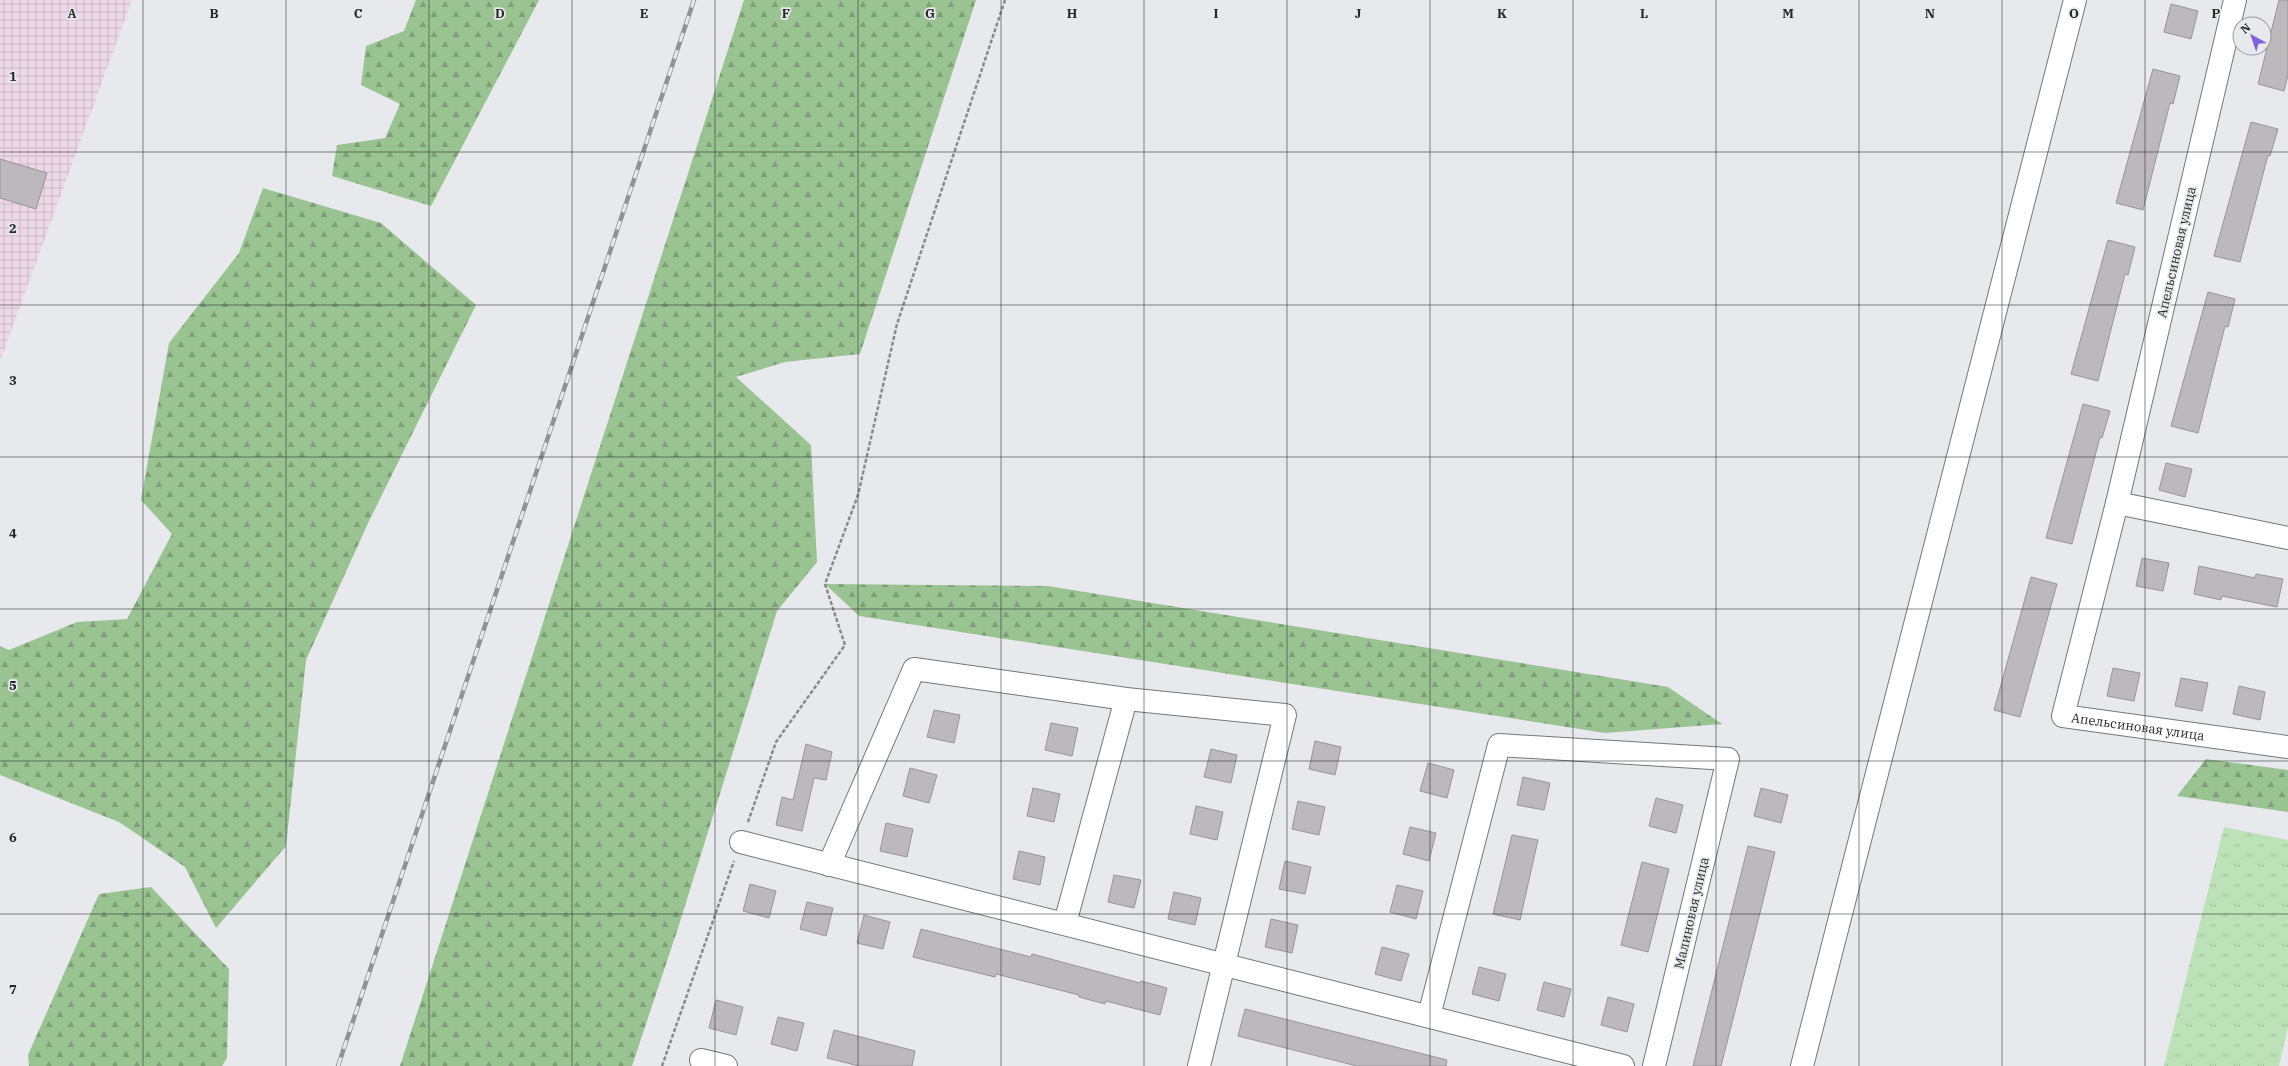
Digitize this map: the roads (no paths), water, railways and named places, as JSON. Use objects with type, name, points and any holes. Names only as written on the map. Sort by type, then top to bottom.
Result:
[{"type":"street","points":[[1802,1066],[2075,0]]},
{"type":"street","name":"Апельсиновая улица","points":[[2235,0],[2117,503],[2063,716],[2288,747]]},
{"type":"street","points":[[2117,503],[2288,538]]},
{"type":"street","points":[[829,865],[914,669],[1126,699],[1284,715],[1199,1066]]},
{"type":"street","points":[[1065,923],[1126,699]]},
{"type":"street","name":"Малиновая улица","points":[[1430,1016],[1499,745],[1728,759],[1654,1066]]},
{"type":"street","points":[[741,842],[1065,923],[1223,965],[1430,1016],[1623,1066]]},
{"type":"street","points":[[701,1060],[726,1066]]},
{"type":"railway","points":[[338,1066],[694,0]]}]
